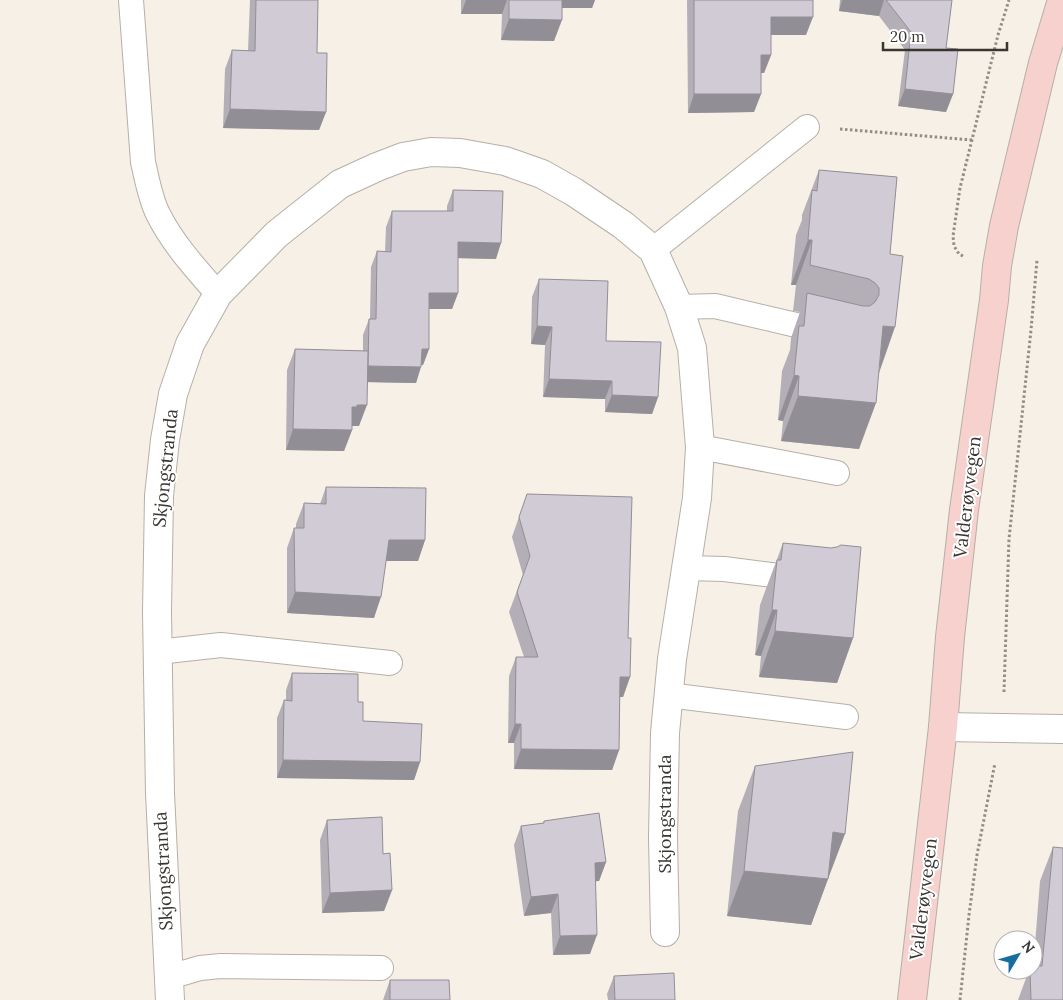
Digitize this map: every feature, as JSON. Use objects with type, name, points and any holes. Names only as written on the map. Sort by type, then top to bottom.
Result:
[{"type":"main road","name":"Valderøyvegen","points":[[912,1000],[943,727],[950,637],[964,510],[994,300],[997,266],[1004,226],[1041,73],[1062,0]]},
{"type":"street","name":"Skjongstranda","points":[[169,988],[160,793],[157,612],[159,496],[165,440],[173,394],[190,344],[218,294],[277,234],[340,184],[403,157],[432,152],[460,153],[505,161],[542,174],[574,192],[623,225],[653,250],[679,307],[692,348],[700,447],[696,498],[672,659],[664,733],[665,932]]},
{"type":"street","points":[[943,727],[1063,729]]},
{"type":"lane","points":[[131,0],[143,162],[148,184],[158,213],[177,245],[218,294]]},
{"type":"lane","points":[[653,250],[806,127]]},
{"type":"lane","points":[[679,307],[715,306],[849,338]]},
{"type":"lane","points":[[700,447],[836,473]]},
{"type":"lane","points":[[686,568],[724,569],[816,580]]},
{"type":"lane","points":[[158,652],[221,645],[390,663]]},
{"type":"lane","points":[[668,695],[846,717]]},
{"type":"lane","points":[[169,988],[183,973],[200,968],[221,966],[381,968]]},
{"type":"path","points":[[806,127],[972,140]]},
{"type":"path","points":[[960,1000],[977,855],[1002,728],[1009,539],[1032,330],[1037,257]]},
{"type":"building","points":[[256,0],[318,0],[317,53],[327,53],[326,112],[230,109],[232,50],[255,51]]},
{"type":"building","points":[[509,0],[562,0],[562,20],[509,19]]},
{"type":"building","points":[[694,0],[813,0],[813,17],[771,17],[771,55],[761,55],[761,94],[694,94]]},
{"type":"building","points":[[886,0],[952,0],[946,48],[958,49],[953,94],[905,89],[911,32]]},
{"type":"building","points":[[819,170],[897,177],[890,254],[903,256],[895,327],[883,326],[876,403],[798,396],[799,376],[794,375],[799,326],[804,326],[807,293],[863,306],[870,306],[879,295],[879,288],[869,279],[810,265],[812,240],[808,240],[812,190],[817,191]]},
{"type":"building","points":[[453,190],[503,191],[501,243],[458,242],[458,293],[429,293],[429,349],[422,349],[421,367],[368,366],[369,319],[376,319],[377,251],[391,252],[392,211],[453,211]]},
{"type":"building","points":[[539,279],[608,281],[606,341],[661,342],[658,397],[612,395],[612,381],[549,379],[552,327],[537,326]]},
{"type":"building","points":[[295,349],[368,351],[367,405],[352,407],[352,430],[293,429]]},
{"type":"building","points":[[326,487],[426,488],[425,540],[389,540],[381,597],[295,592],[294,528],[304,528],[304,503],[326,504]]},
{"type":"building","points":[[527,494],[632,497],[628,638],[631,638],[630,677],[620,677],[619,750],[521,749],[521,724],[515,724],[516,657],[538,657],[517,592],[530,556],[519,517]]},
{"type":"building","points":[[783,543],[831,548],[841,545],[861,547],[853,638],[775,631],[777,610],[772,610],[777,560],[781,560]]},
{"type":"building","points":[[292,673],[358,674],[358,702],[363,702],[363,721],[422,724],[420,762],[283,760],[284,700],[292,701]]},
{"type":"building","points":[[853,752],[845,834],[833,832],[828,879],[744,871],[755,766]]},
{"type":"building","points":[[599,813],[606,862],[595,863],[597,935],[560,936],[558,894],[531,897],[521,826]]},
{"type":"building","points":[[382,817],[383,854],[390,853],[392,890],[330,893],[327,820]]},
{"type":"building","points":[[1053,847],[1063,848],[1063,1000],[1031,1000],[1030,980],[1043,980],[1043,955]]},
{"type":"building","points":[[674,973],[675,1000],[615,1000],[614,976]]},
{"type":"building","points":[[390,980],[449,980],[450,1000],[390,1000]]}]
